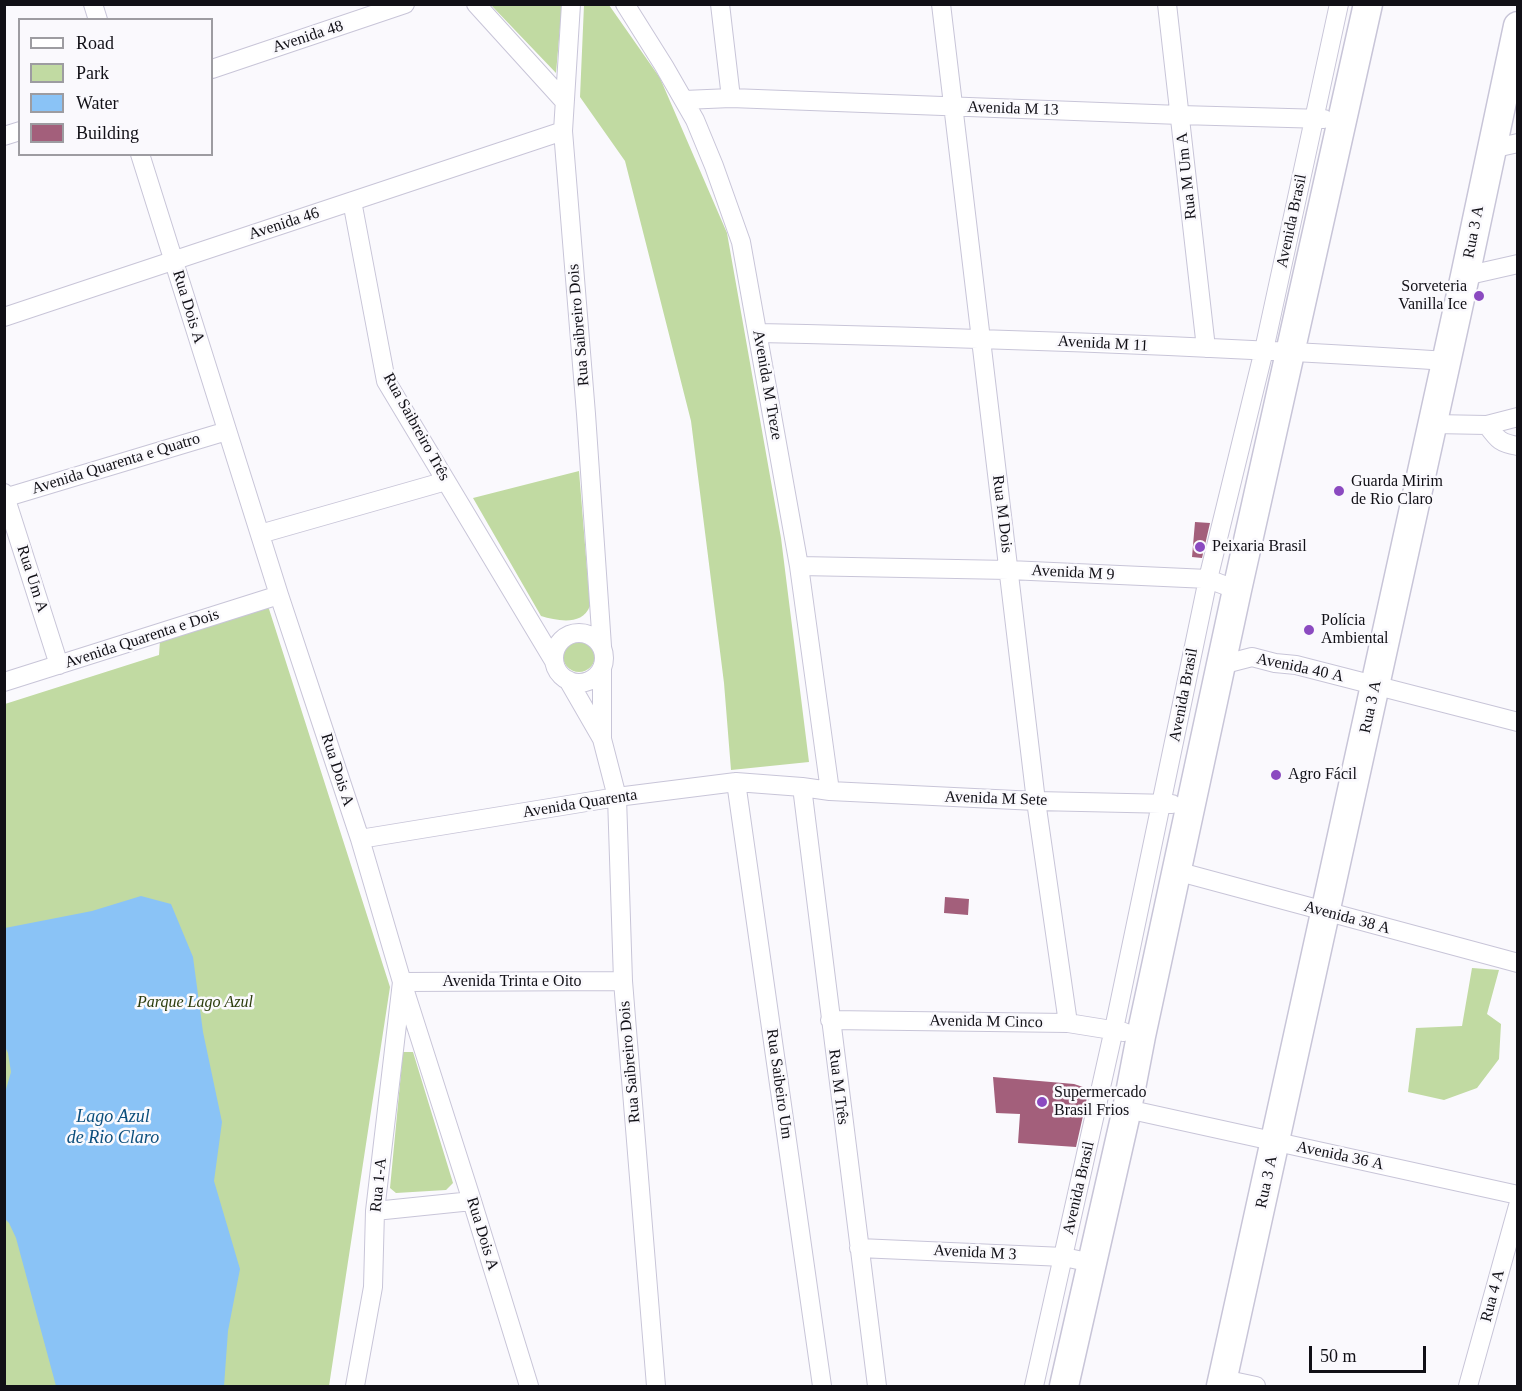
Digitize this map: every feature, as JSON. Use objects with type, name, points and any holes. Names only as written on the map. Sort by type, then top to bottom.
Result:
[{"type":"main road","name":"Avenida Brasil","points":[[1064,1386],[1127,1109],[1128,1032],[1176,871],[1176,804],[1221,665],[1237,590],[1278,351],[1343,118],[1368,4]]},
{"type":"main road","name":"Rua 3 A","points":[[1222,1382],[1466,276],[1504,146],[1518,26]]},
{"type":"street","name":"Avenida 48","points":[[213,69],[405,4]]},
{"type":"street","points":[[476,4],[564,101]]},
{"type":"street","name":"Rua Saibreiro Dois","points":[[571,4],[563,131],[602,646]]},
{"type":"street","name":"Avenida M Treze","points":[[625,4],[695,120],[741,242],[800,566],[830,791]]},
{"type":"street","points":[[720,4],[732,98]]},
{"type":"street","name":"Rua M Dois","points":[[941,4],[1036,801],[1068,1023]]},
{"type":"street","name":"Rua M Um A","points":[[1167,4],[1206,348]]},
{"type":"street","name":"Avenida Brasil","points":[[1034,1386],[1064,1257],[1128,1032],[1176,804],[1208,579],[1278,351],[1314,119],[1339,4]]},
{"type":"street","name":"Avenida M 13","points":[[684,100],[732,98],[1180,115],[1343,118]]},
{"type":"street","name":"Avenida 46","points":[[4,317],[563,131]]},
{"type":"street","name":"Rua Dois A","points":[[141,156],[279,595],[360,839],[402,982],[530,1386]]},
{"type":"street","name":"Rua Saibreiro Três","points":[[352,201],[383,374],[537,632],[556,653]]},
{"type":"street","points":[[1466,276],[1518,264]]},
{"type":"street","name":"Avenida M 11","points":[[758,333],[980,338],[1447,361]]},
{"type":"street","points":[[1433,424],[1487,425],[1518,417]]},
{"type":"street","points":[[1487,425],[1503,443],[1518,446]]},
{"type":"street","name":"Avenida Quarenta e Quatro","points":[[5,496],[227,431]]},
{"type":"street","points":[[260,534],[446,481]]},
{"type":"street","name":"Rua Um A","points":[[5,496],[59,665]]},
{"type":"street","name":"Avenida M 9","points":[[800,566],[1009,570],[1208,579],[1237,590]]},
{"type":"street","name":"Avenida Quarenta e Dois","points":[[4,682],[279,595]]},
{"type":"street","points":[[580,633],[589,634],[602,646],[604,662],[602,670],[591,680],[576,683],[568,680],[557,669],[556,653],[564,638],[580,633]]},
{"type":"street","name":"Avenida 40 A","points":[[1221,665],[1252,657],[1296,665],[1518,722]]},
{"type":"street","name":"Rua Saibreiro Dois","points":[[602,670],[602,739],[617,797],[623,981],[656,1386]]},
{"type":"street","name":"Rua Saibreiro Dois","points":[[568,680],[602,739]]},
{"type":"street","name":"Avenida Quarenta","points":[[360,839],[617,797],[736,782],[802,787]]},
{"type":"street","name":"Rua Saibeiro Um","points":[[736,782],[822,1386]]},
{"type":"street","name":"Avenida M Sete","points":[[802,787],[830,791],[1036,801],[1176,804]]},
{"type":"street","name":"Rua M Três","points":[[802,787],[877,1386]]},
{"type":"street","name":"Avenida 38 A","points":[[1176,871],[1518,963]]},
{"type":"street","name":"Avenida Trinta e Oito","points":[[402,982],[623,981]]},
{"type":"street","name":"Rua 1-A","points":[[355,1386],[373,1287],[375,1211],[402,982]]},
{"type":"street","name":"Avenida M Cinco","points":[[830,1020],[1068,1023],[1128,1032]]},
{"type":"street","name":"Avenida 36 A","points":[[1127,1109],[1518,1195]]},
{"type":"street","points":[[375,1211],[472,1201]]},
{"type":"street","name":"Rua 4 A","points":[[1468,1386],[1518,1206]]},
{"type":"street","name":"Avenida M 3","points":[[858,1248],[1064,1257],[1092,1263]]},
{"type":"street","points":[[1222,1382],[1256,1386]]},
{"type":"green space","points":[[491,5],[562,5],[556,73]]},
{"type":"green space","points":[[584,5],[609,5],[660,78],[727,233],[781,538],[809,762],[731,770],[724,683],[691,421],[625,161],[580,97]]},
{"type":"green space","points":[[579,471],[590,606],[581,617],[569,620],[555,619],[541,616],[473,498]]},
{"type":"green space","name":"Parque Lago Azul","points":[[266,605],[390,987],[329,1386],[5,1386],[5,704],[159,655],[160,640]]},
{"type":"green space","points":[[579,640],[590,645],[595,656],[590,667],[579,672],[568,667],[563,656],[568,645]]},
{"type":"green space","points":[[1472,968],[1499,970],[1487,1014],[1501,1024],[1499,1059],[1477,1088],[1444,1100],[1408,1092],[1416,1028],[1462,1026]]},
{"type":"green space","points":[[403,1052],[413,1052],[453,1183],[446,1190],[396,1193],[390,1188]]},
{"type":"water","name":"Lago Azul de Rio Claro","points":[[141,896],[171,904],[193,957],[203,1032],[222,1122],[214,1181],[240,1269],[228,1331],[224,1386],[56,1386],[16,1238],[5,1219],[4,1096],[11,1072],[8,1053],[4,1045],[5,928],[92,911]]},
{"type":"building","name":"Peixaria Brasil","points":[[1195,522],[1210,523],[1202,558],[1192,557]]},
{"type":"building","points":[[945,897],[969,899],[968,915],[944,913]]},
{"type":"building","name":"Supermercado Brasil Frios","points":[[993,1077],[1074,1084],[1089,1089],[1076,1147],[1018,1143],[1020,1114],[996,1113]]},
{"type":"place","name":"Sorveteria Vanilla Ice","points":[[1479,296]]},
{"type":"place","name":"Guarda Mirim de Rio Claro","points":[[1339,491]]},
{"type":"place","name":"Peixaria Brasil","points":[[1200,547]]},
{"type":"place","name":"Polícia Ambiental","points":[[1309,630]]},
{"type":"place","name":"Agro Fácil","points":[[1276,775]]},
{"type":"place","name":"Supermercado Brasil Frios","points":[[1042,1102]]}]
